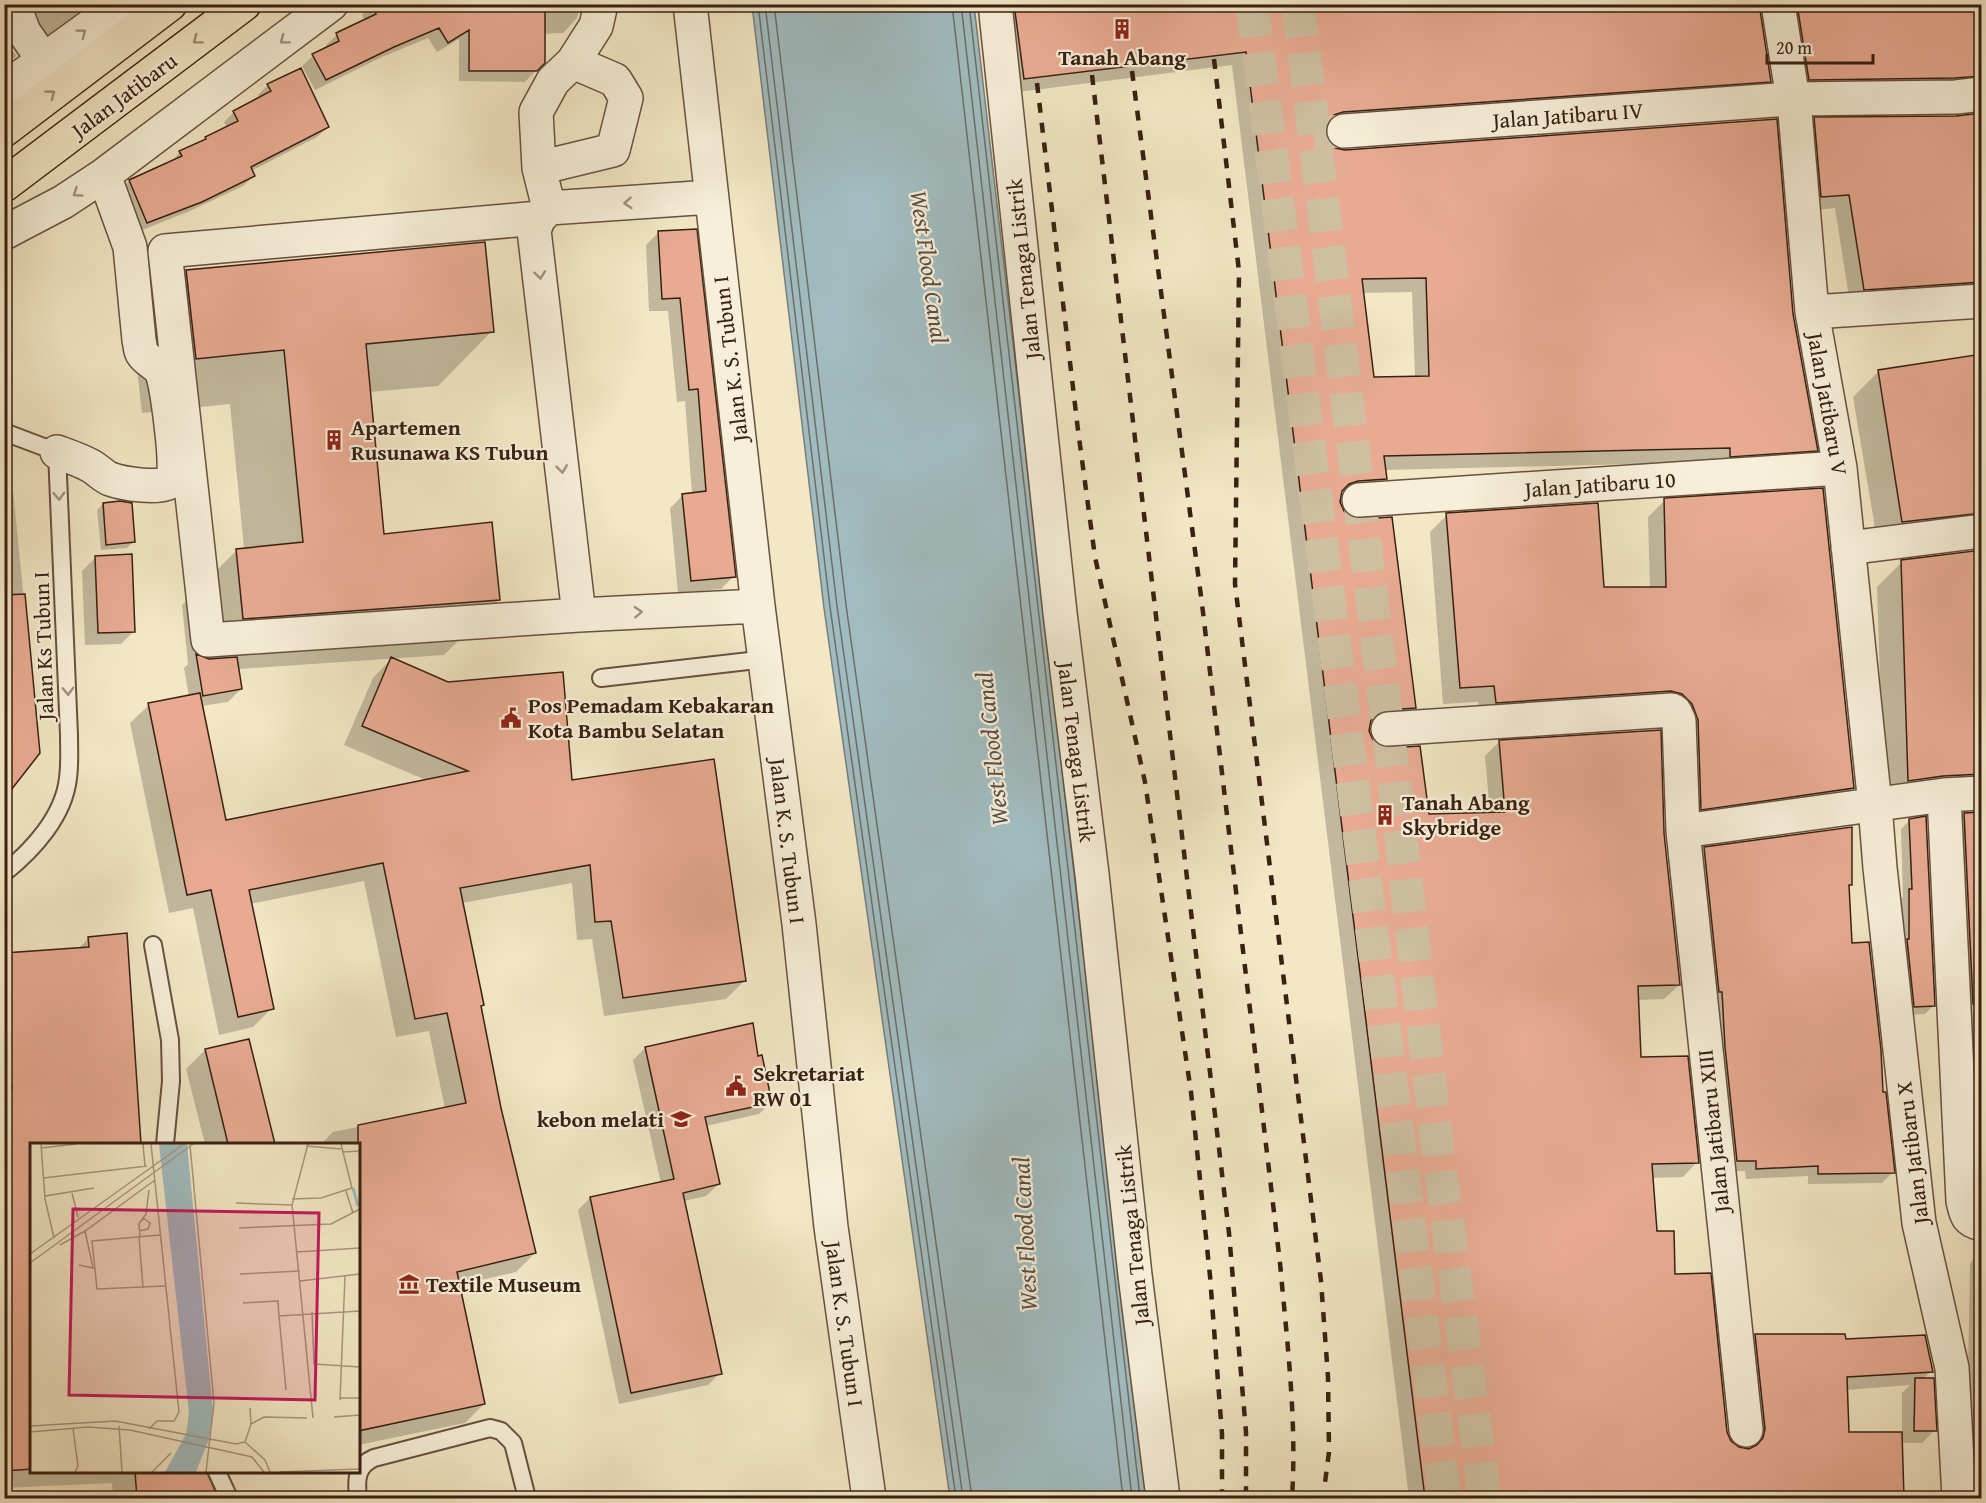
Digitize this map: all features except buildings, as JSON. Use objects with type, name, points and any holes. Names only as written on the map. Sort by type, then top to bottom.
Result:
[{"type":"main road","points":[[4,129],[170,4]]},
{"type":"main road","name":"Jalan Jatibaru","points":[[4,185],[244,4]]},
{"type":"street","points":[[13,4],[24,32],[44,61]]},
{"type":"street","points":[[4,89],[121,4]]},
{"type":"street","points":[[4,233],[63,202],[104,175],[331,4]]},
{"type":"street","points":[[579,615],[534,230],[544,213],[536,112],[553,81],[573,62],[596,26],[601,4]]},
{"type":"street","name":"Jalan K. S. Tubun I","points":[[690,4],[758,606],[799,924],[831,1227],[869,1498]]},
{"type":"street","name":"Jalan Tenaga Listrik","points":[[995,4],[1060,613],[1163,1498]]},
{"type":"street","name":"Jalan Jatibaru V","points":[[1778,4],[1791,99],[1795,112],[1812,312],[1840,468],[1875,805]]},
{"type":"street","points":[[539,168],[613,150],[626,98],[615,80],[573,62]]},
{"type":"street","name":"Jalan Jatibaru IV","points":[[1344,131],[1791,99],[1956,97],[1982,94]]},
{"type":"street","points":[[57,452],[91,466],[109,478],[148,485],[168,484],[173,480],[173,440],[163,377],[154,362],[142,352],[130,247],[104,175]]},
{"type":"street","points":[[711,197],[165,251],[208,640],[579,615],[758,606]]},
{"type":"street","points":[[1812,312],[1982,301]]},
{"type":"street","name":"Jalan Jatibaru 10","points":[[1359,500],[1840,468]]},
{"type":"street","points":[[1848,548],[1982,531]]},
{"type":"street","name":"Jalan Jatibaru XIII","points":[[1388,729],[1672,710],[1676,712],[1679,721],[1683,831],[1746,1430]]},
{"type":"street","points":[[1683,831],[1944,795],[1982,794]]},
{"type":"street","points":[[1944,795],[1963,1202],[1966,1218],[1971,1222],[1982,1224]]},
{"type":"street","name":"Jalan Jatibaru X","points":[[1875,805],[1881,880],[1919,1223],[1952,1368],[1959,1498]]},
{"type":"lane","points":[[4,432],[57,452]]},
{"type":"lane","name":"Jalan Ks Tubun I","points":[[4,873],[24,857],[58,813],[68,779],[69,735],[57,452]]},
{"type":"lane","points":[[601,678],[766,659]]},
{"type":"lane","points":[[153,945],[170,1040],[171,1081],[165,1143]]},
{"type":"lane","points":[[360,1469],[365,1462],[383,1455],[490,1428],[501,1431],[513,1443],[527,1498]]},
{"type":"lane","points":[[217,1473],[229,1498]]},
{"type":"lane","points":[[358,1498],[359,1473]]},
{"type":"water","name":"West Flood Canal","points":[[752,5],[974,5],[1146,1498],[950,1498],[824,608]]},
{"type":"tunnel","points":[[1252,4],[1445,1498]]},
{"type":"tunnel","points":[[1298,4],[1438,1152],[1485,1498]]},
{"type":"tunnel","points":[[1314,133],[1344,131]]},
{"type":"railway","points":[[1214,59],[1239,271],[1235,584],[1321,1281],[1328,1377],[1329,1452],[1323,1498]]},
{"type":"railway","points":[[1132,71],[1202,604],[1280,1263],[1292,1410],[1292,1498]]},
{"type":"railway","points":[[1092,75],[1229,1233],[1246,1432],[1246,1498]]},
{"type":"railway","points":[[1037,83],[1095,557],[1145,782],[1191,1092],[1210,1276],[1222,1434],[1222,1498]]},
{"type":"place","name":"Tanah Abang","points":[[1122,29]]},
{"type":"place","name":"Apartemen Rusunawa KS Tubun","points":[[334,440]]},
{"type":"place","name":"Pos Pemadam Kebakaran Kota Bambu Selatan","points":[[511,718]]},
{"type":"place","name":"Tanah Abang Skybridge","points":[[1385,815]]},
{"type":"place","name":"Sekretariat RW 01","points":[[736,1086]]},
{"type":"place","name":"kebon melati","points":[[681,1119]]},
{"type":"place","name":"Textile Museum","points":[[409,1284]]}]
